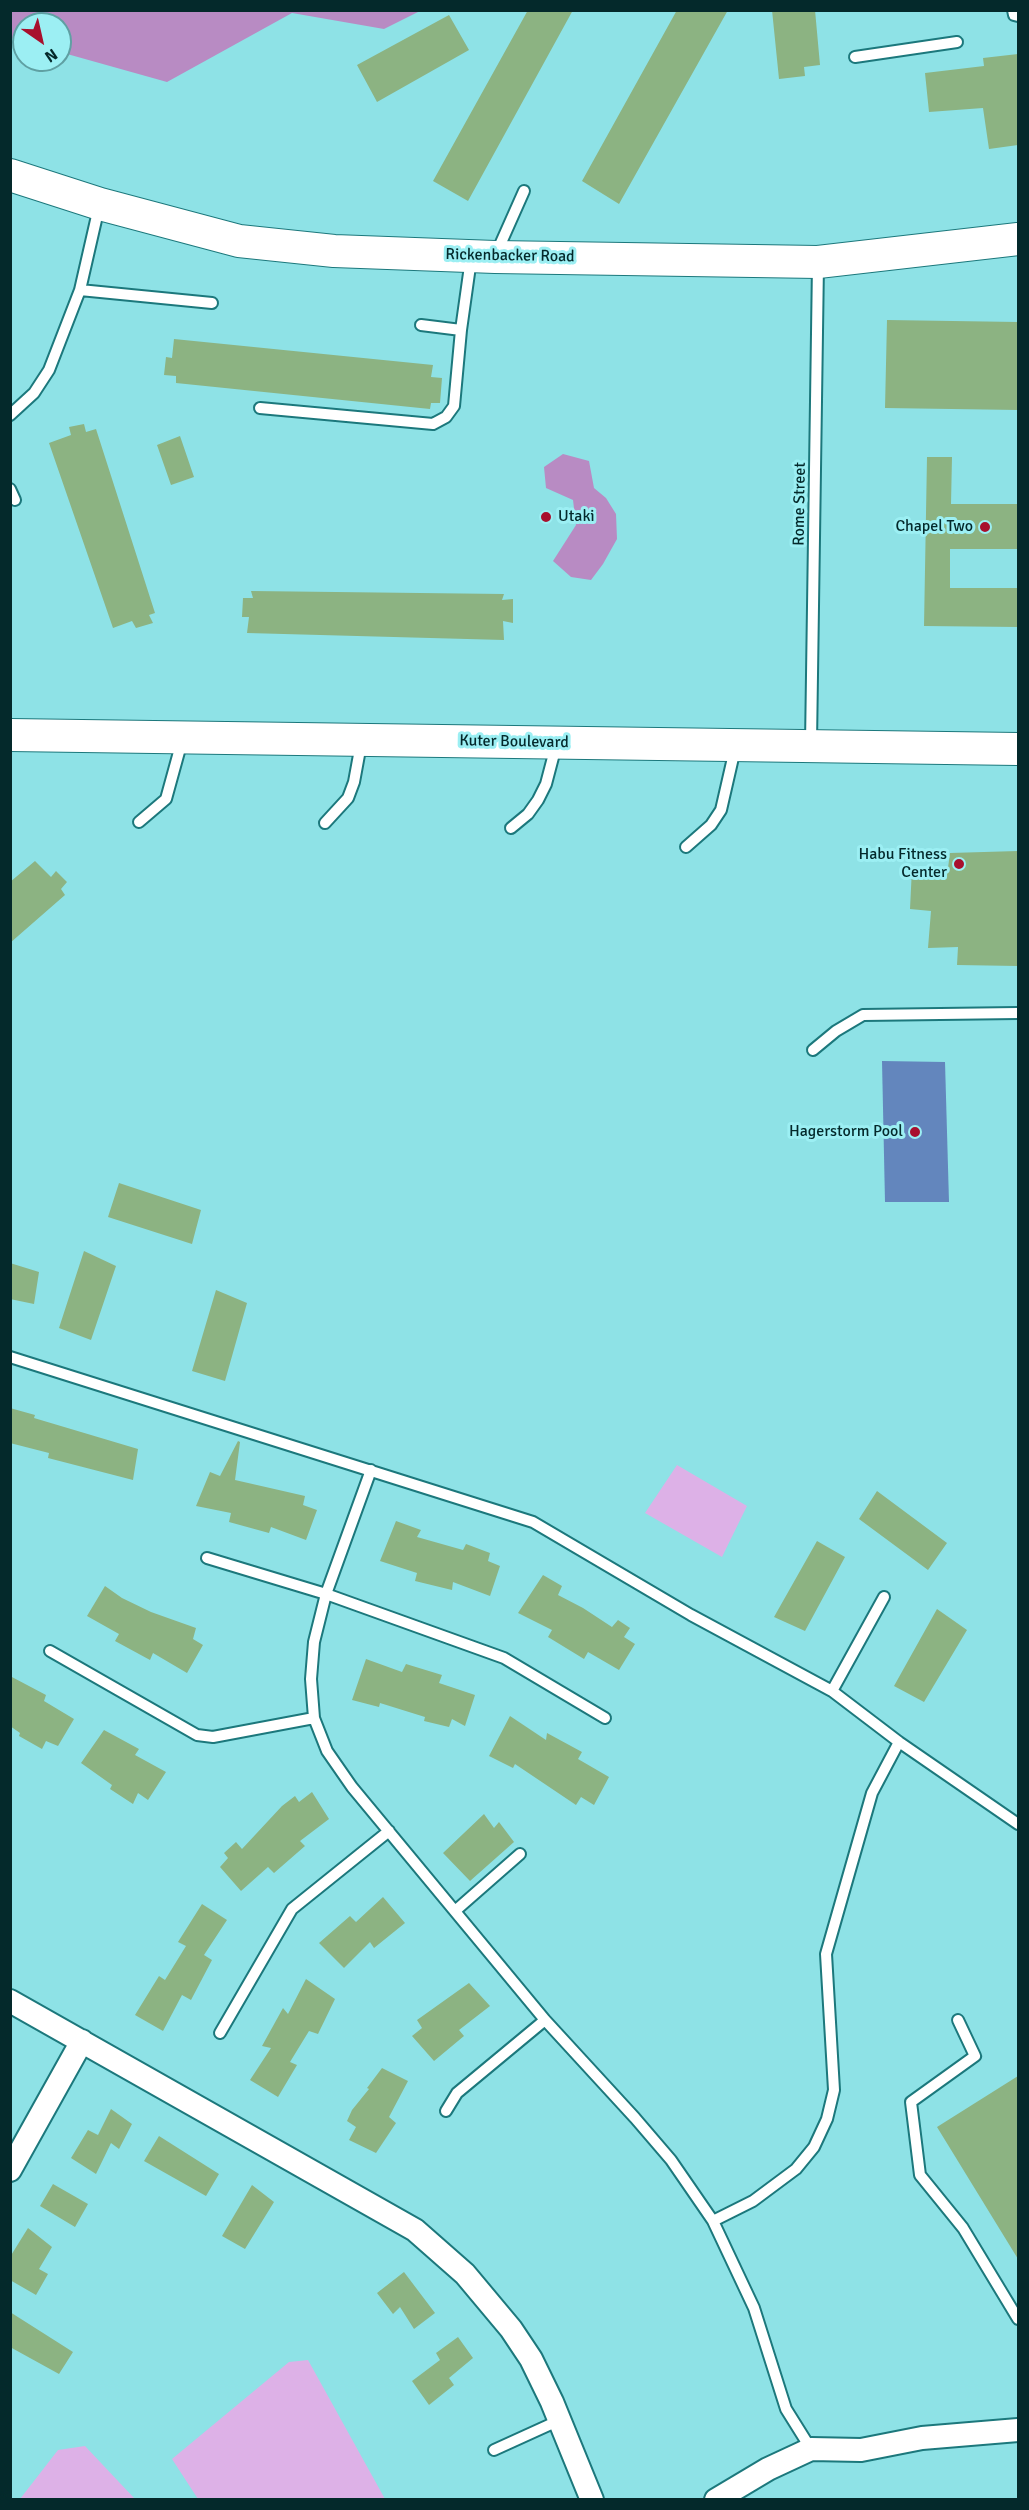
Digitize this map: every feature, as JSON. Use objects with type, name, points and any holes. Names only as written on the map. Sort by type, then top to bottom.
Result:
[{"type":"street","name":"Rickenbacker Road","points":[[10,175],[100,204],[239,241],[334,251],[818,262],[1018,239]]},
{"type":"street","name":"Kuter Boulevard","points":[[10,735],[1018,749]]},
{"type":"street","points":[[10,2001],[415,2230],[465,2274],[511,2329],[531,2359],[560,2420],[592,2499]]},
{"type":"street","points":[[10,2170],[82,2042]]},
{"type":"street","points":[[716,2499],[768,2469],[811,2449],[861,2450],[922,2438],[1018,2430]]},
{"type":"lane","points":[[1013,10],[1014,15],[1018,16]]},
{"type":"lane","points":[[855,57],[957,42]]},
{"type":"lane","points":[[260,408],[433,424],[446,417],[454,406],[461,330],[483,256],[524,191]]},
{"type":"lane","points":[[10,415],[34,393],[50,370],[80,290],[100,204]]},
{"type":"lane","name":"Rome Street","points":[[811,746],[818,262]]},
{"type":"lane","points":[[80,290],[212,303]]},
{"type":"lane","points":[[421,325],[461,330]]},
{"type":"lane","points":[[10,489],[15,500]]},
{"type":"lane","points":[[139,822],[166,799],[182,738]]},
{"type":"lane","points":[[325,823],[348,798],[354,782],[362,740]]},
{"type":"lane","points":[[511,828],[528,814],[538,800],[546,783],[556,743]]},
{"type":"lane","points":[[686,847],[711,825],[721,810],[736,746]]},
{"type":"lane","points":[[813,1050],[836,1031],[863,1015],[1018,1013]]},
{"type":"lane","points":[[10,1357],[534,1522],[691,1615],[832,1691],[899,1742],[1018,1824]]},
{"type":"lane","points":[[371,1470],[326,1594],[314,1642],[311,1679],[314,1718],[327,1751],[352,1787],[545,2020],[657,2143],[713,2221],[754,2308],[786,2409],[811,2449]]},
{"type":"lane","points":[[207,1558],[326,1594],[504,1658],[605,1718]]},
{"type":"lane","points":[[832,1691],[884,1597]]},
{"type":"lane","points":[[50,1651],[197,1735],[213,1737],[314,1718]]},
{"type":"lane","points":[[713,2221],[753,2201],[796,2169],[814,2147],[827,2120],[834,2090],[826,1954],[872,1793],[899,1742]]},
{"type":"lane","points":[[220,2033],[292,1909],[389,1831]]},
{"type":"lane","points":[[455,1911],[520,1854]]},
{"type":"lane","points":[[446,2111],[457,2093],[545,2020]]},
{"type":"lane","points":[[958,2020],[975,2056],[911,2102],[920,2175],[963,2228],[1018,2319]]},
{"type":"lane","points":[[494,2450],[560,2420]]},
{"type":"shaded area","points":[[11,10],[420,11],[384,29],[292,13],[167,82],[72,55],[72,12],[12,12],[11,38]]},
{"type":"shaded area","points":[[563,454],[589,461],[594,488],[606,498],[616,514],[617,539],[591,580],[571,577],[553,561],[576,525],[573,500],[546,488],[544,467]]},
{"type":"shaded area","points":[[677,1465],[747,1506],[722,1557],[645,1513]]},
{"type":"shaded area","points":[[308,2360],[385,2499],[198,2499],[172,2459],[289,2362]]},
{"type":"shaded area","points":[[85,2446],[135,2499],[20,2499],[58,2450]]},
{"type":"water","name":"Hagerstorm Pool","points":[[882,1061],[945,1062],[949,1202],[885,1202]]},
{"type":"building","points":[[528,10],[573,10],[468,201],[433,181]]},
{"type":"building","points":[[677,10],[728,10],[619,204],[582,181]]},
{"type":"building","points":[[772,10],[815,10],[820,65],[804,67],[805,76],[779,79]]},
{"type":"building","points":[[449,15],[469,50],[377,102],[357,65]]},
{"type":"building","points":[[1018,54],[1018,145],[989,149],[983,108],[929,112],[925,73],[984,66],[983,58]]},
{"type":"building","points":[[887,320],[1018,322],[1018,410],[885,408]]},
{"type":"building","points":[[174,339],[433,365],[431,377],[442,378],[440,403],[431,403],[430,409],[176,383],[176,376],[164,375],[166,357],[172,358]]},
{"type":"building","points":[[84,424],[86,432],[96,429],[155,613],[149,615],[153,623],[136,628],[132,621],[113,628],[49,443],[71,435],[69,427]]},
{"type":"building","points":[[180,436],[194,477],[171,485],[157,445]]},
{"type":"building","points":[[927,457],[952,457],[951,504],[1018,504],[1018,549],[950,549],[950,588],[1018,588],[1018,627],[924,626]]},
{"type":"building","points":[[251,591],[504,594],[502,600],[513,599],[513,623],[503,621],[504,640],[247,633],[249,617],[242,617],[243,598],[253,598]]},
{"type":"building","points":[[1018,851],[1018,966],[957,965],[958,947],[928,948],[931,911],[910,909],[912,868],[948,868],[950,853]]},
{"type":"building","points":[[35,861],[51,877],[56,871],[67,882],[61,889],[65,895],[10,943],[10,882]]},
{"type":"building","points":[[119,1183],[201,1210],[192,1244],[108,1217]]},
{"type":"building","points":[[84,1251],[116,1266],[91,1340],[59,1328]]},
{"type":"building","points":[[10,1263],[39,1272],[34,1304],[10,1299]]},
{"type":"building","points":[[216,1290],[247,1303],[225,1381],[192,1371]]},
{"type":"building","points":[[10,1408],[35,1415],[34,1418],[138,1449],[133,1480],[48,1458],[49,1453],[10,1443]]},
{"type":"building","points":[[238,1441],[240,1442],[235,1480],[305,1496],[303,1505],[317,1510],[306,1540],[271,1527],[269,1533],[229,1522],[231,1513],[196,1506],[210,1472],[220,1476]]},
{"type":"building","points":[[877,1491],[947,1543],[928,1570],[859,1519]]},
{"type":"building","points":[[396,1521],[421,1530],[417,1537],[463,1550],[466,1544],[490,1553],[488,1561],[500,1566],[490,1596],[453,1582],[452,1590],[415,1581],[417,1573],[380,1561]]},
{"type":"building","points":[[817,1541],[845,1557],[805,1631],[774,1617]]},
{"type":"building","points":[[543,1575],[562,1586],[558,1595],[612,1627],[618,1620],[630,1628],[624,1637],[635,1644],[619,1670],[588,1652],[584,1659],[548,1637],[552,1630],[518,1613]]},
{"type":"building","points":[[105,1586],[122,1598],[151,1612],[196,1628],[193,1639],[203,1645],[187,1673],[153,1653],[150,1660],[115,1641],[119,1634],[87,1616]]},
{"type":"building","points":[[937,1609],[967,1630],[924,1702],[894,1686]]},
{"type":"building","points":[[366,1659],[402,1672],[406,1664],[442,1675],[439,1683],[475,1695],[465,1726],[452,1719],[449,1727],[424,1721],[425,1717],[380,1703],[379,1707],[352,1700]]},
{"type":"building","points":[[10,1676],[46,1695],[44,1701],[74,1719],[58,1746],[46,1741],[42,1749],[19,1736],[20,1733],[10,1726]]},
{"type":"building","points":[[510,1716],[546,1740],[547,1733],[582,1752],[578,1759],[609,1777],[594,1805],[581,1797],[576,1805],[515,1764],[513,1768],[489,1756]]},
{"type":"building","points":[[104,1730],[139,1749],[135,1755],[166,1772],[148,1800],[138,1793],[133,1804],[110,1789],[112,1785],[81,1763]]},
{"type":"building","points":[[312,1792],[329,1819],[300,1841],[305,1846],[274,1873],[268,1867],[241,1891],[220,1867],[228,1858],[224,1853],[236,1842],[242,1849],[282,1806],[295,1796],[299,1802]]},
{"type":"building","points":[[484,1814],[494,1828],[499,1822],[514,1842],[470,1881],[443,1853]]},
{"type":"building","points":[[383,1897],[405,1923],[374,1948],[370,1942],[344,1968],[319,1943],[350,1916],[356,1922]]},
{"type":"building","points":[[202,1904],[227,1920],[204,1955],[212,1960],[191,2000],[182,1995],[163,2031],[135,2015],[159,1976],[165,1980],[186,1946],[178,1942]]},
{"type":"building","points":[[306,1979],[335,1999],[318,2034],[309,2031],[290,2062],[297,2065],[278,2097],[250,2080],[271,2048],[262,2046],[283,2008],[288,2014]]},
{"type":"building","points":[[469,1983],[490,2006],[459,2030],[464,2036],[434,2061],[412,2036],[422,2028],[417,2020]]},
{"type":"building","points":[[382,2068],[408,2081],[389,2117],[396,2123],[376,2153],[349,2140],[356,2127],[347,2121],[352,2110]]},
{"type":"building","points":[[1018,2076],[1018,2259],[937,2127]]},
{"type":"building","points":[[111,2109],[132,2124],[119,2149],[111,2143],[96,2174],[71,2158],[88,2130],[98,2135]]},
{"type":"building","points":[[159,2136],[219,2174],[206,2196],[144,2161]]},
{"type":"building","points":[[53,2184],[88,2204],[75,2227],[40,2206]]},
{"type":"building","points":[[252,2185],[274,2202],[245,2249],[222,2236]]},
{"type":"building","points":[[28,2228],[52,2247],[39,2269],[48,2274],[36,2295],[10,2280],[10,2257]]},
{"type":"building","points":[[404,2272],[435,2313],[414,2329],[400,2307],[393,2314],[377,2293]]},
{"type":"building","points":[[10,2312],[73,2352],[59,2374],[10,2347]]},
{"type":"building","points":[[458,2337],[473,2358],[449,2378],[454,2385],[429,2405],[412,2381],[440,2360],[436,2353]]},
{"type":"place","name":"Utaki","points":[[546,517]]},
{"type":"place","name":"Chapel Two","points":[[985,527]]},
{"type":"place","name":"Habu Fitness Center","points":[[959,864]]},
{"type":"place","name":"Hagerstorm Pool","points":[[915,1132]]}]
